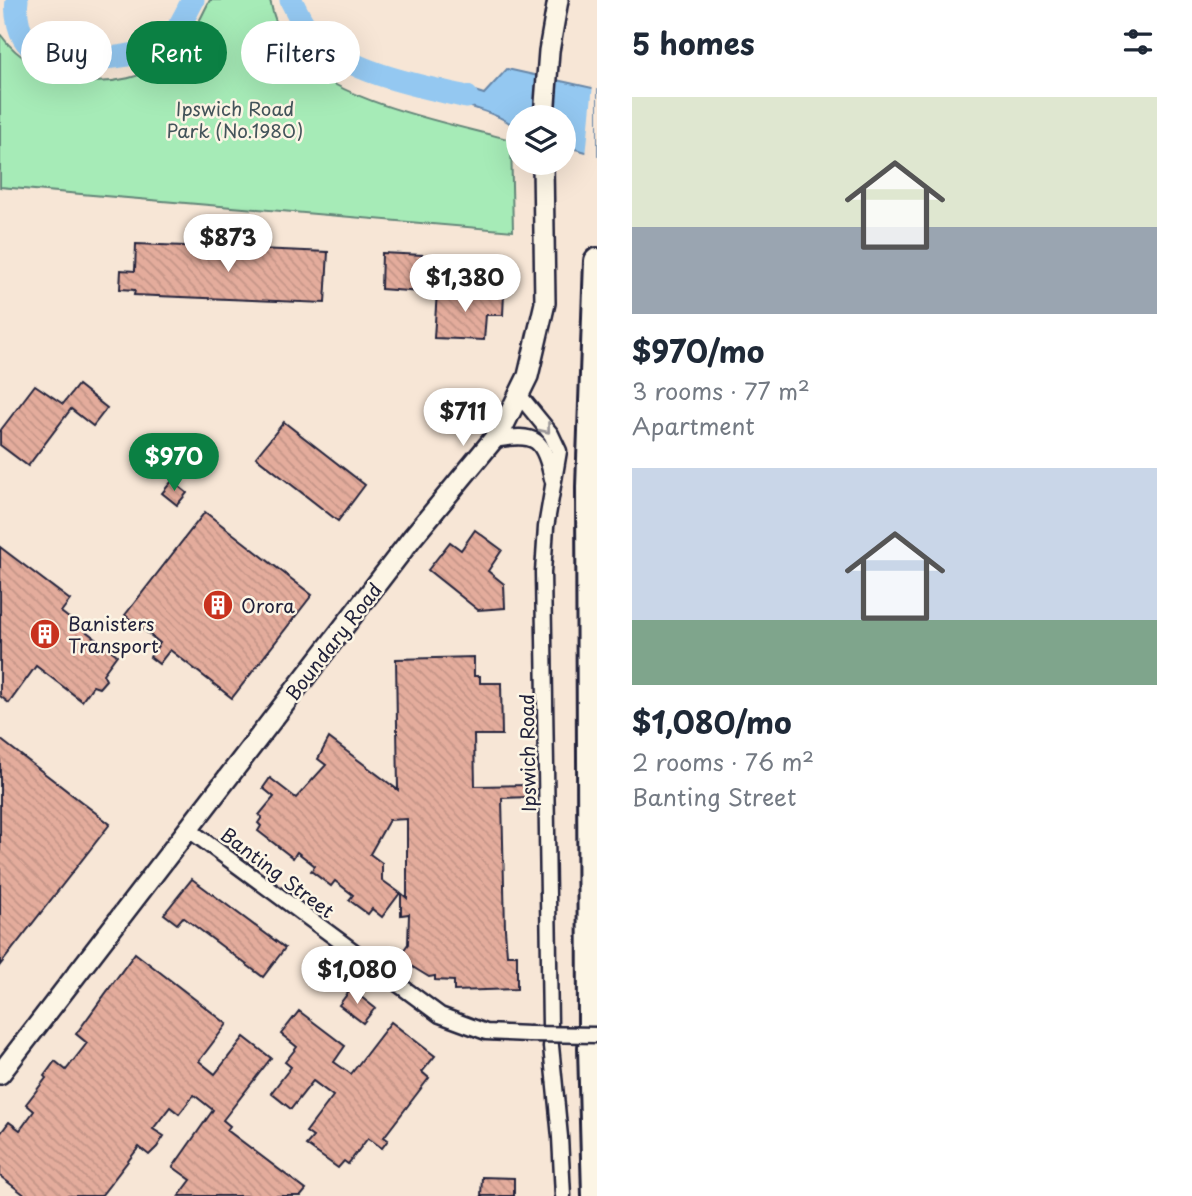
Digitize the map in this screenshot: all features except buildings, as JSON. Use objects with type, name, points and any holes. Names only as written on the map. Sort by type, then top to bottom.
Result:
[{"type":"highway","points":[[595,1196],[589,487],[597,261]]},
{"type":"main road","points":[[545,105],[549,51],[558,0]]},
{"type":"main road","name":"Boundary Road","points":[[0,1074],[412,537],[495,440],[520,396],[535,354],[545,303],[543,175]]},
{"type":"street","name":"Ipswich Road","points":[[520,396],[556,443],[559,458],[552,481],[543,572],[550,1026]]},
{"type":"street","name":"Ipswich Road","points":[[495,440],[520,435],[535,440],[547,454],[552,481]]},
{"type":"street","name":"Banting Street","points":[[188,829],[440,1015],[486,1032],[593,1036]]},
{"type":"street","points":[[551,1046],[561,1138],[563,1196]]},
{"type":"green space","name":"Ipswich Road Park (No.1980)","points":[[210,0],[270,0],[276,21],[241,21],[241,84],[333,84],[393,108],[506,139],[506,175],[512,175],[513,231],[0,187],[0,34],[21,56],[21,84],[112,84],[112,81],[126,78],[126,84],[227,84],[227,21],[199,21]]},
{"type":"water","points":[[507,69],[597,89],[597,155],[576,149],[576,105],[506,105],[506,121],[492,114],[436,97],[440,80],[484,94]]},
{"type":"pier","points":[[593,84],[597,85],[597,159],[586,156]]},
{"type":"waterway","points":[[17,0],[19,24],[23,37],[30,46],[41,52],[75,58],[116,57],[151,50],[168,40],[193,0]]},
{"type":"waterway","points":[[291,0],[313,37],[349,62],[388,77],[467,97]]},
{"type":"place","name":"Orora","points":[[218,605]]},
{"type":"place","name":"Banisters Transport","points":[[45,634]]}]
